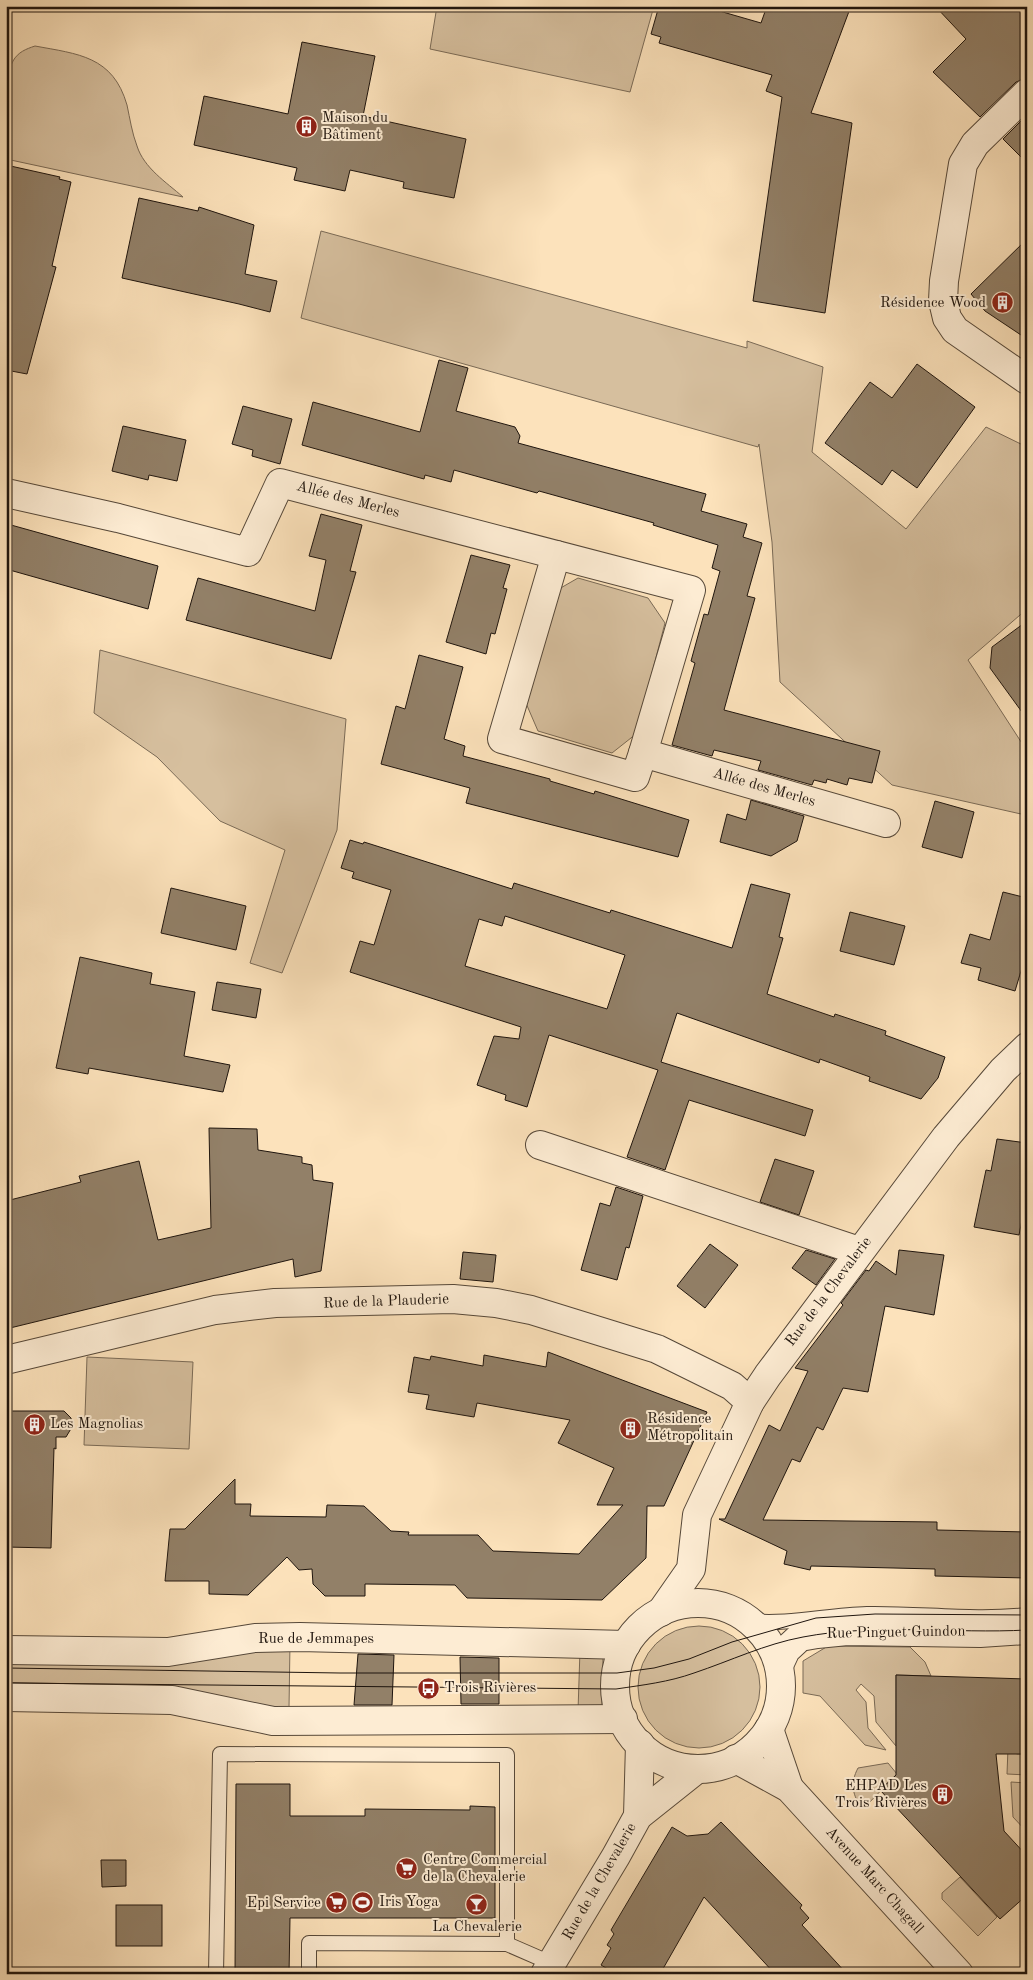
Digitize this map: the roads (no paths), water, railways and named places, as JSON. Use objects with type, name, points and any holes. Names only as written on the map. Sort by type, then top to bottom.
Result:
[{"type":"street","points":[[1027,93],[976,144],[963,164],[944,281],[943,301],[947,318],[955,330],[1027,380]]},
{"type":"street","name":"Allée des Merles","points":[[6,493],[118,518],[248,552],[280,483],[691,590],[635,777],[502,739],[556,555]]},
{"type":"street","name":"Allée des Merles","points":[[643,753],[886,823]]},
{"type":"street","name":"Rue de la Chevalerie","points":[[661,1612],[691,1570],[697,1515],[750,1402],[859,1251],[946,1137],[1003,1070],[1027,1047]]},
{"type":"street","points":[[540,1145],[859,1251]]},
{"type":"street","name":"Rue de la Plauderie","points":[[6,1360],[215,1310],[275,1303],[453,1299],[496,1303],[531,1310],[657,1349],[732,1386],[750,1402]]},
{"type":"street","points":[[691,1570],[716,1604]]},
{"type":"street","points":[[688,1603],[716,1604],[737,1612],[749,1620],[767,1640],[779,1665],[781,1687],[778,1709],[769,1729],[754,1747],[736,1760],[717,1766],[697,1769],[669,1763],[656,1757],[640,1744],[622,1719],[616,1695],[617,1669],[626,1645],[641,1626],[661,1612],[688,1603]]},
{"type":"street","name":"Rue Pinguet Guindon","points":[[779,1665],[786,1650],[800,1637],[817,1634],[847,1632],[980,1633],[1027,1630]]},
{"type":"street","name":"Rue de Jemmapes","points":[[6,1650],[168,1652],[255,1638],[300,1637],[626,1645]]},
{"type":"street","points":[[6,1697],[172,1700],[273,1721],[622,1719]]},
{"type":"street","name":"Avenue Marc Chagall","points":[[769,1729],[789,1788]]},
{"type":"street","name":"Rue de la Chevalerie","points":[[638,1816],[640,1744]]},
{"type":"street","name":"Avenue Marc Chagall","points":[[736,1760],[789,1788],[959,1974]]},
{"type":"street","name":"Rue de la Chevalerie","points":[[549,1969],[638,1816],[697,1769]]},
{"type":"lane","points":[[749,1620],[770,1623],[797,1622],[848,1615],[875,1614],[1027,1615]]},
{"type":"lane","points":[[216,1974],[220,1754],[507,1755],[508,1944]]},
{"type":"lane","points":[[309,1974],[310,1943],[508,1944],[549,1969]]},
{"type":"tram line","points":[[6,1668],[340,1673],[617,1673],[654,1668],[689,1659],[732,1642],[816,1618],[875,1614],[1027,1615]]},
{"type":"tram line","points":[[6,1683],[616,1689],[675,1679],[775,1644],[803,1637],[831,1633],[886,1630],[1027,1630]]},
{"type":"place","name":"Maison du Bâtiment","points":[[306,127]]},
{"type":"place","name":"Résidence Wood","points":[[1002,303]]},
{"type":"place","name":"Les Magnolias","points":[[34,1424]]},
{"type":"place","name":"Résidence Métropolitain","points":[[631,1428]]},
{"type":"place","name":"Trois Rivières","points":[[428,1688]]},
{"type":"place","name":"EHPAD Les Trois Rivières","points":[[943,1795]]},
{"type":"place","name":"Centre Commercial de la Chevalerie","points":[[407,1869]]},
{"type":"place","name":"Iris Yoga","points":[[363,1902]]},
{"type":"place","name":"Epi Service","points":[[337,1903]]},
{"type":"place","name":"La Chevalerie","points":[[477,1904]]}]
